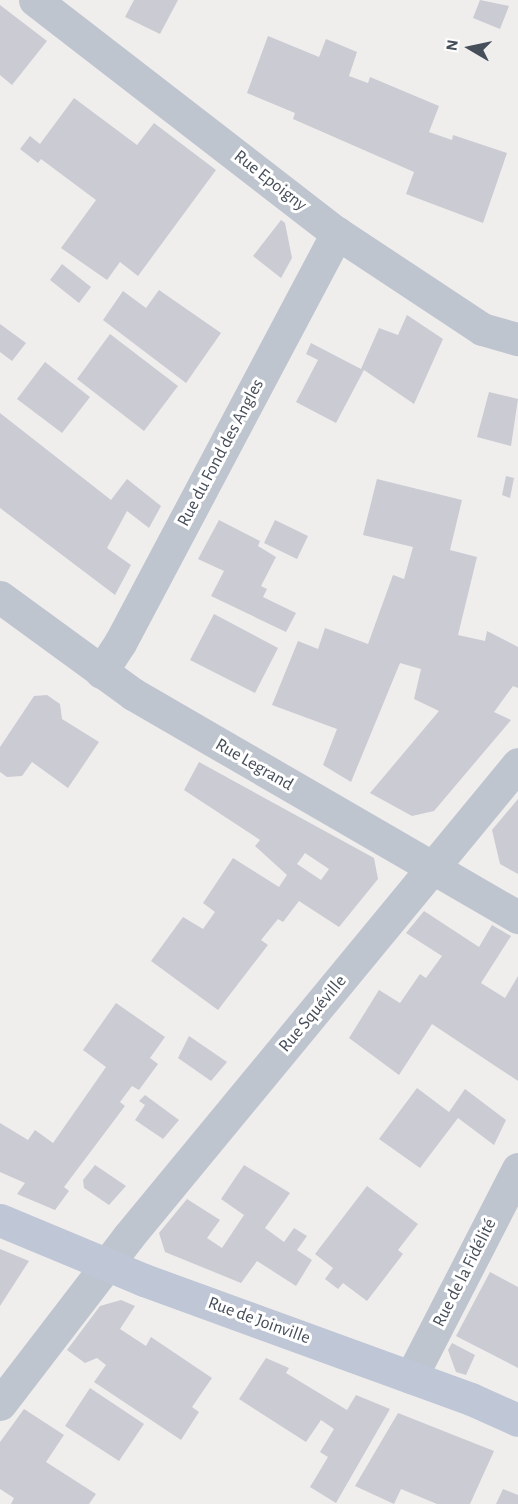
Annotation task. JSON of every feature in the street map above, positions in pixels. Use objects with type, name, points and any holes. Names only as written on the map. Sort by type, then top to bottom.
[{"type":"street","name":"Rue Epoigny","points":[[35,0],[337,232],[482,329],[518,339]]},
{"type":"street","name":"Rue du Fond des Angles","points":[[101,672],[126,632],[337,232]]},
{"type":"street","name":"Rue Legrand","points":[[0,597],[101,672],[431,870],[518,917]]},
{"type":"street","name":"Rue Squéville","points":[[0,1404],[108,1264],[518,764]]},
{"type":"street","name":"Rue de la Fidélité","points":[[411,1377],[518,1169]]},
{"type":"street","name":"Rue de Joinville","points":[[0,1220],[108,1264],[411,1377],[518,1420]]},
{"type":"building","points":[[134,0],[178,0],[160,34],[125,17]]},
{"type":"building","points":[[480,0],[509,6],[500,29],[473,18]]},
{"type":"building","points":[[0,5],[47,41],[12,85],[0,75]]},
{"type":"building","points":[[268,36],[319,57],[326,39],[357,52],[349,76],[368,83],[370,77],[439,106],[429,132],[452,140],[453,135],[507,153],[483,223],[406,194],[414,172],[293,119],[295,113],[247,93]]},
{"type":"building","points":[[74,98],[137,145],[154,123],[216,170],[138,276],[120,262],[107,280],[61,248],[96,200],[41,159],[38,163],[20,149],[30,136],[40,144]]},
{"type":"building","points":[[281,220],[285,223],[292,258],[281,278],[253,256]]},
{"type":"building","points":[[62,264],[91,287],[79,303],[50,280]]},
{"type":"building","points":[[159,290],[221,333],[186,383],[103,320],[123,291],[146,308]]},
{"type":"building","points":[[407,315],[443,339],[414,404],[364,370],[336,423],[296,402],[318,360],[306,354],[311,343],[361,369],[379,328],[398,335]]},
{"type":"building","points":[[0,324],[26,343],[12,361],[0,352]]},
{"type":"building","points":[[110,334],[178,386],[144,431],[77,379]]},
{"type":"building","points":[[45,362],[90,397],[62,433],[17,399]]},
{"type":"building","points":[[489,392],[518,399],[511,446],[477,437]]},
{"type":"building","points":[[0,413],[111,500],[127,479],[161,506],[149,528],[127,511],[107,548],[131,565],[115,595],[0,508]]},
{"type":"building","points":[[506,476],[514,478],[510,498],[502,495]]},
{"type":"building","points":[[377,479],[462,500],[450,550],[477,557],[458,635],[485,641],[487,631],[518,647],[518,688],[513,686],[494,712],[511,720],[434,811],[412,816],[370,793],[439,711],[414,699],[421,669],[400,663],[351,782],[323,765],[337,729],[272,705],[298,641],[318,649],[325,628],[368,644],[393,575],[404,579],[413,547],[363,535]]},
{"type":"building","points":[[219,520],[260,541],[258,546],[276,557],[261,586],[267,589],[263,597],[296,613],[286,632],[211,596],[224,571],[198,559]]},
{"type":"building","points":[[275,520],[308,536],[297,559],[264,543]]},
{"type":"building","points":[[214,614],[278,648],[255,693],[190,660]]},
{"type":"building","points":[[47,695],[60,704],[62,719],[99,742],[68,788],[32,762],[22,776],[7,777],[0,772],[0,747],[34,696]]},
{"type":"building","points":[[199,762],[374,858],[378,879],[339,927],[299,901],[283,922],[278,919],[261,940],[268,945],[218,1010],[151,961],[183,917],[203,929],[215,912],[203,903],[233,858],[279,887],[287,875],[255,846],[260,840],[184,790]],"holes":[[[305,853],[329,869],[321,880],[297,864]]]},
{"type":"building","points":[[518,799],[518,874],[500,864],[492,830]]},
{"type":"building","points":[[424,911],[479,947],[492,925],[511,936],[481,983],[505,998],[518,976],[518,1081],[432,1024],[399,1075],[349,1038],[379,990],[400,1003],[420,974],[426,978],[442,956],[406,933]]},
{"type":"building","points":[[116,1003],[165,1037],[150,1058],[158,1064],[139,1090],[132,1086],[120,1102],[125,1106],[64,1187],[69,1191],[55,1210],[17,1194],[25,1183],[0,1172],[0,1123],[28,1140],[35,1130],[53,1143],[106,1067],[83,1050]]},
{"type":"building","points":[[189,1036],[227,1062],[211,1081],[178,1058]]},
{"type":"building","points":[[417,1088],[449,1112],[465,1089],[506,1120],[494,1145],[458,1118],[420,1168],[379,1139]]},
{"type":"building","points":[[145,1095],[179,1120],[163,1139],[135,1120],[145,1105],[139,1101]]},
{"type":"building","points":[[95,1165],[126,1186],[109,1205],[84,1188],[83,1180]]},
{"type":"building","points":[[244,1165],[290,1193],[265,1228],[284,1242],[294,1228],[307,1236],[297,1250],[312,1260],[296,1286],[257,1261],[241,1283],[165,1252],[159,1233],[187,1199],[220,1220],[207,1238],[222,1248],[244,1215],[221,1199]]},
{"type":"building","points":[[367,1186],[418,1224],[398,1250],[403,1254],[367,1301],[343,1283],[338,1289],[325,1279],[333,1268],[315,1254]]},
{"type":"building","points":[[0,1249],[29,1261],[0,1306]]},
{"type":"building","points":[[490,1272],[518,1287],[518,1368],[456,1336]]},
{"type":"building","points":[[121,1300],[135,1306],[120,1329],[146,1346],[151,1337],[212,1378],[192,1407],[199,1412],[181,1440],[94,1382],[106,1365],[97,1358],[85,1363],[67,1350],[100,1306]]},
{"type":"building","points":[[452,1343],[475,1355],[466,1375],[456,1372],[448,1350]]},
{"type":"building","points":[[266,1358],[289,1368],[286,1373],[347,1410],[356,1395],[390,1409],[336,1503],[310,1487],[328,1457],[320,1452],[334,1429],[321,1420],[306,1442],[239,1399]]},
{"type":"building","points":[[90,1388],[144,1424],[119,1461],[65,1426]]},
{"type":"building","points":[[24,1409],[64,1435],[46,1462],[96,1494],[89,1504],[11,1504],[14,1498],[0,1489],[0,1442]]},
{"type":"building","points":[[398,1413],[494,1451],[470,1504],[437,1504],[401,1489],[394,1504],[355,1486]]},
{"type":"building","points":[[503,1489],[518,1495],[518,1504],[496,1504]]}]
